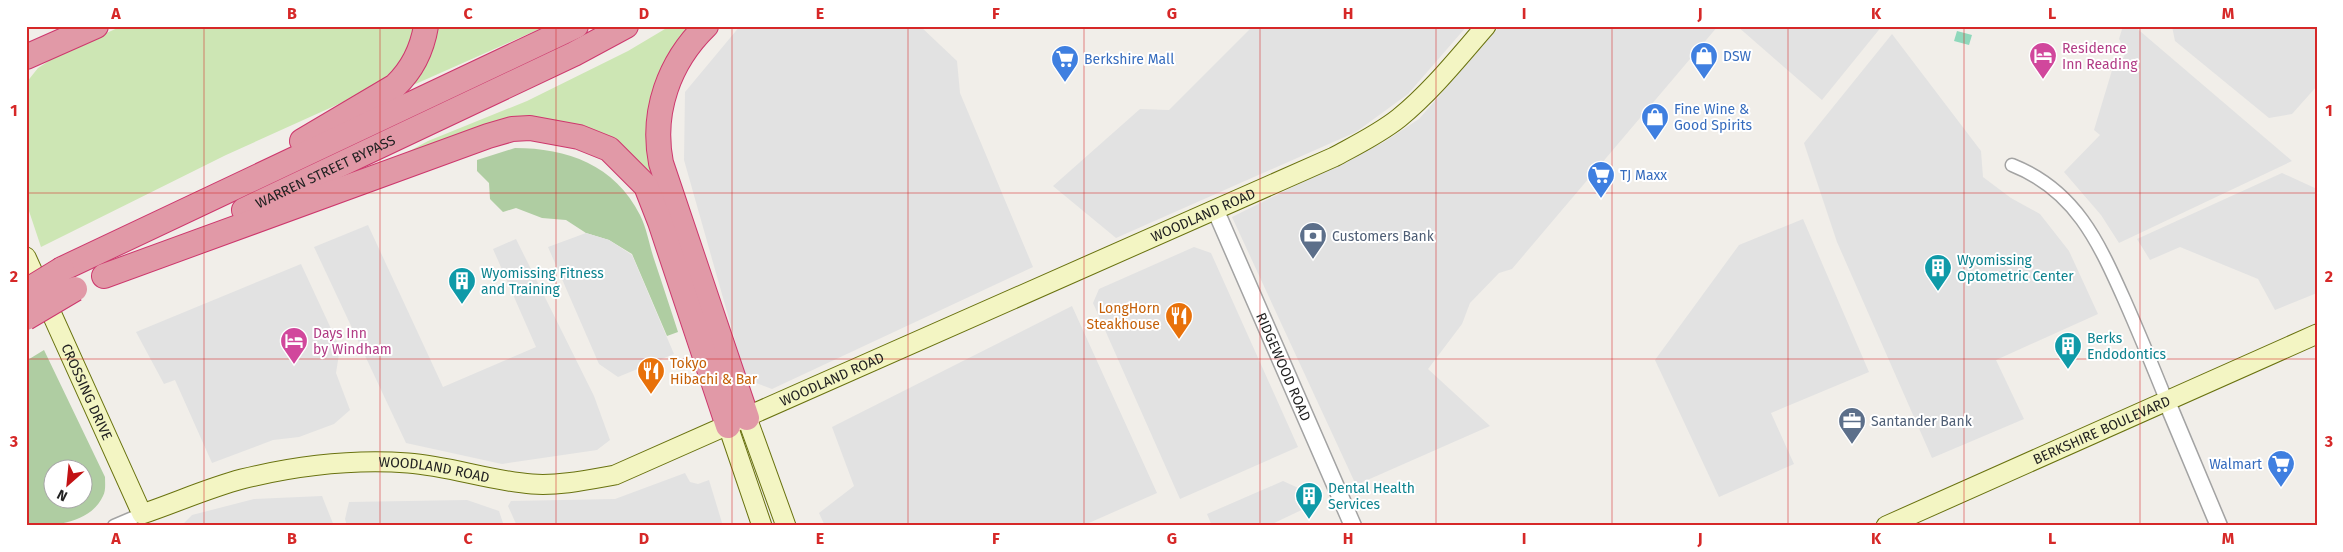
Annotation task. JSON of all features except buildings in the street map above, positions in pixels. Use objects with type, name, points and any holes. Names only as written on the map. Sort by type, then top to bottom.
[{"type":"highway","points":[[28,54],[66,26]]},
{"type":"highway","points":[[28,54],[96,26]]},
{"type":"highway","points":[[71,264],[145,218],[298,144],[395,86],[404,78],[418,54],[426,26]]},
{"type":"highway","name":"WARREN STREET BYPASS","points":[[26,291],[71,264],[576,26]]},
{"type":"highway","name":"WARREN STREET BYPASS","points":[[26,318],[75,289],[556,62],[626,26]]},
{"type":"highway","points":[[706,26],[686,50],[664,91],[658,117],[658,147],[660,162],[738,422]]},
{"type":"highway","points":[[104,276],[488,136],[512,129],[530,128],[562,133],[609,149],[646,186],[738,422]]},
{"type":"main road","name":"WOODLAND ROAD","points":[[144,520],[242,480],[301,469],[346,464],[408,463],[458,469],[532,484],[562,484],[614,476],[1334,157],[1380,132],[1399,118],[1429,91],[1486,26]]},
{"type":"main road","name":"CROSSING DRIVE","points":[[26,257],[144,520]]},
{"type":"main road","name":"BERKSHIRE BOULEVARD","points":[[1886,526],[2317,334]]},
{"type":"main road","points":[[738,422],[762,526]]},
{"type":"main road","points":[[738,422],[786,526]]},
{"type":"street","points":[[2012,165],[2044,182],[2075,210],[2090,229],[2107,262],[2219,526]]},
{"type":"street","name":"RIDGEWOOD ROAD","points":[[1215,209],[1354,526]]},
{"type":"street","name":"WOODLAND ROAD","points":[[114,526],[144,520]]},
{"type":"green space","points":[[122,26],[413,26],[408,45],[399,62],[372,89],[226,155],[41,247],[26,202],[26,83],[38,68],[58,55]]},
{"type":"green space","points":[[435,26],[546,26],[402,90]]},
{"type":"green space","points":[[670,26],[694,26],[669,62],[655,87],[650,101],[646,130],[651,173],[624,149],[598,133],[569,124],[533,119],[380,167],[428,141],[527,101],[628,51]]},
{"type":"green space","points":[[1957,31],[1972,35],[1969,45],[1954,41]]},
{"type":"green space","points":[[515,148],[553,151],[571,156],[588,163],[617,183],[630,198],[640,215],[678,332],[667,336],[632,254],[609,240],[586,233],[566,220],[542,218],[516,208],[503,212],[490,199],[489,183],[477,171],[477,160]]},
{"type":"green space","points":[[44,350],[105,477],[105,492],[92,509],[92,460],[42,460],[42,510],[91,510],[70,522],[26,526],[26,361]]},
{"type":"shaded area","points":[[740,26],[920,26],[957,61],[960,93],[1033,267],[772,389],[746,379],[684,160],[685,92]]},
{"type":"shaded area","points":[[1253,26],[1467,26],[1408,94],[1356,132],[1116,238],[1053,186],[1140,109],[1169,110]]},
{"type":"shaded area","points":[[1500,26],[1718,26],[1512,269],[1499,273],[1470,303],[1462,324],[1428,369],[1490,426],[1356,485],[1232,217],[1384,142],[1419,119]]},
{"type":"shaded area","points":[[1737,26],[1882,26],[1822,100]]},
{"type":"shaded area","points":[[2123,26],[2134,26],[2292,161],[2119,243],[2101,215],[2064,172],[2100,135],[2094,130],[2116,57],[2122,59],[2124,57],[2125,50],[2119,39]]},
{"type":"shaded area","points":[[2172,26],[2317,26],[2317,86],[2292,114],[2269,118],[2175,41]]},
{"type":"shaded area","points":[[1892,34],[1981,151],[1983,177],[2011,198],[2040,214],[2069,251],[2098,314],[1996,360],[2024,419],[1932,458],[1837,242],[1804,143]]},
{"type":"shaded area","points":[[2282,173],[2317,189],[2317,293],[2275,310],[2258,279],[2180,247],[2150,260],[2137,239]]},
{"type":"shaded area","points":[[1803,219],[1869,372],[1771,413],[1794,464],[1719,497],[1655,360],[1739,245]]},
{"type":"shaded area","points":[[368,225],[443,387],[536,347],[493,249],[516,239],[594,396],[610,440],[597,450],[502,464],[406,443],[314,247]]},
{"type":"shaded area","points":[[586,233],[609,240],[632,255],[674,354],[618,377],[599,364],[548,247]]},
{"type":"shaded area","points":[[1194,247],[1211,253],[1298,447],[1180,499],[1093,303],[1099,289]]},
{"type":"shaded area","points":[[301,264],[340,348],[336,373],[350,410],[334,424],[299,437],[273,440],[212,463],[175,380],[164,384],[136,332]]},
{"type":"shaded area","points":[[1072,306],[1157,493],[1082,526],[825,526],[819,513],[854,486],[832,427]]},
{"type":"shaded area","points":[[685,473],[690,482],[698,484],[709,480],[723,526],[517,526],[508,506],[511,501],[615,499]]},
{"type":"shaded area","points":[[1283,481],[1316,496],[1312,505],[1268,526],[1212,526],[1207,514]]},
{"type":"shaded area","points":[[322,496],[334,526],[181,526],[192,515],[254,499]]},
{"type":"shaded area","points":[[467,500],[499,511],[504,526],[347,526],[345,519],[349,502]]},
{"type":"place","name":"DSW","points":[[1704,80]]},
{"type":"place","name":"Residence Inn Reading","points":[[2043,80]]},
{"type":"place","name":"Berkshire Mall","points":[[1065,83]]},
{"type":"place","name":"Fine Wine & Good Spirits","points":[[1655,141]]},
{"type":"place","name":"TJ Maxx","points":[[1601,199]]},
{"type":"place","name":"Customers Bank","points":[[1313,260]]},
{"type":"place","name":"Wyomissing Optometric Center","points":[[1938,292]]},
{"type":"place","name":"Wyomissing Fitness and Training","points":[[462,305]]},
{"type":"place","name":"LongHorn Steakhouse","points":[[1179,340]]},
{"type":"place","name":"Days Inn by Windham","points":[[294,365]]},
{"type":"place","name":"Berks Endodontics","points":[[2068,370]]},
{"type":"place","name":"Tokyo Hibachi & Bar","points":[[651,395]]},
{"type":"place","name":"Santander Bank","points":[[1852,445]]},
{"type":"place","name":"Walmart","points":[[2281,488]]},
{"type":"place","name":"Dental Health Services","points":[[1309,520]]}]
